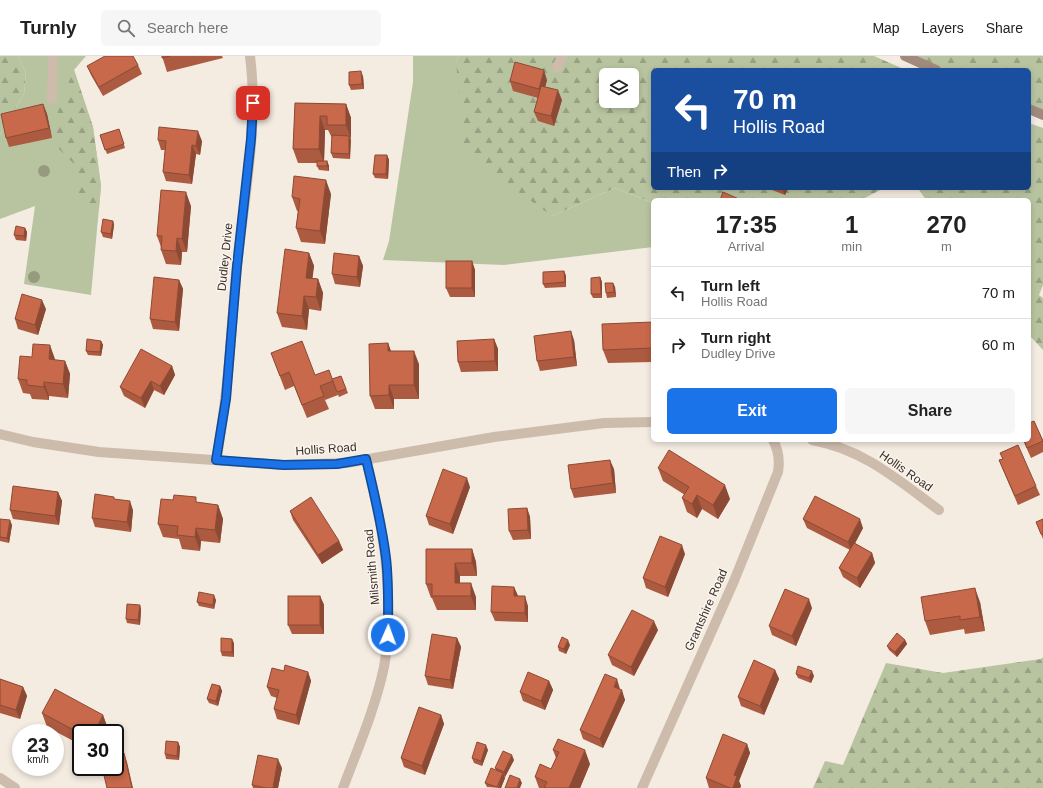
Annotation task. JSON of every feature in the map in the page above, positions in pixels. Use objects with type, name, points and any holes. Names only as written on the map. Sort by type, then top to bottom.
[{"type":"main road","points":[[905,56],[932,68]]},
{"type":"main road","points":[[1031,110],[1043,115]]},
{"type":"street","points":[[52,99],[53,56]]},
{"type":"street","name":"Dudley Drive","points":[[216,460],[226,399],[237,266],[253,116],[250,56]]},
{"type":"street","points":[[557,67],[563,56]]},
{"type":"street","name":"Hollis Road","points":[[0,434],[33,442],[99,452],[284,465],[337,464],[501,436],[604,423],[651,422]]},
{"type":"street","name":"Grantshire Road","points":[[642,788],[734,581],[778,472],[780,459],[777,446],[774,442]]},
{"type":"street","name":"Hollis Road","points":[[821,442],[853,452],[873,462],[939,510]]},
{"type":"street","name":"Milsmith Road","points":[[343,788],[376,699],[384,666],[387,640],[389,595],[386,559],[378,508],[366,459]]},
{"type":"street","points":[[0,778],[15,788]]},
{"type":"green space","points":[[0,56],[18,56],[26,73],[24,94],[0,135]]},
{"type":"green space","points":[[18,56],[86,56],[74,70],[93,127],[101,186],[91,295],[24,284],[35,206],[0,219],[0,135],[24,94],[26,73]]},
{"type":"green space","points":[[413,56],[459,56],[456,62],[552,216],[615,188],[651,202],[651,247],[504,265],[383,260],[389,241],[413,82]]},
{"type":"green space","points":[[459,56],[874,56],[901,68],[651,68],[651,190],[880,190],[865,198],[651,198],[651,202],[615,188],[552,216],[464,153],[456,62]]},
{"type":"green space","points":[[905,56],[1043,56],[1043,115],[1031,110],[1031,68],[932,68]]},
{"type":"green space","points":[[74,70],[93,127],[101,186],[99,209],[78,203],[73,195],[76,182],[75,165],[57,147],[56,118],[64,93]]},
{"type":"green space","points":[[1031,124],[1043,128],[1043,285],[1039,295],[1043,298],[1043,350],[1031,337],[1031,198],[925,198],[919,190],[1031,190]]},
{"type":"green space","points":[[1043,657],[1043,788],[813,788],[825,761],[843,765],[886,663],[943,673],[1041,659]]},
{"type":"building","points":[[105,56],[133,56],[138,65],[99,87],[87,66]]},
{"type":"building","points":[[515,62],[544,70],[539,89],[510,81]]},
{"type":"building","points":[[361,71],[362,84],[349,85],[349,72]]},
{"type":"building","points":[[541,86],[558,90],[551,116],[534,112]]},
{"type":"building","points":[[295,103],[346,104],[346,125],[327,125],[327,116],[320,116],[319,149],[293,149]]},
{"type":"building","points":[[43,104],[49,128],[6,138],[1,114]]},
{"type":"building","points":[[159,127],[198,131],[196,146],[192,145],[189,175],[163,172],[166,141],[158,140]]},
{"type":"building","points":[[119,129],[124,144],[105,150],[100,135]]},
{"type":"building","points":[[332,135],[349,136],[349,154],[331,153]]},
{"type":"building","points":[[375,155],[387,155],[386,174],[373,174]]},
{"type":"building","points":[[317,161],[327,161],[327,166],[317,166]]},
{"type":"building","points":[[294,176],[326,180],[320,231],[296,228],[300,199],[292,197]]},
{"type":"building","points":[[161,190],[186,192],[182,239],[177,238],[176,251],[161,250],[162,236],[157,236]]},
{"type":"building","points":[[723,192],[736,198],[721,198]]},
{"type":"building","points":[[103,219],[113,221],[111,234],[101,232]]},
{"type":"building","points":[[16,226],[25,228],[24,236],[14,235]]},
{"type":"building","points":[[285,249],[309,253],[306,278],[318,279],[316,297],[304,296],[302,316],[277,313]]},
{"type":"building","points":[[334,253],[359,256],[357,277],[332,274]]},
{"type":"building","points":[[446,261],[472,261],[472,288],[446,288]]},
{"type":"building","points":[[564,271],[565,282],[543,284],[543,272]]},
{"type":"building","points":[[154,277],[179,280],[175,322],[150,319]]},
{"type":"building","points":[[600,277],[601,294],[591,294],[591,278]]},
{"type":"building","points":[[605,283],[613,283],[614,292],[606,293]]},
{"type":"building","points":[[22,294],[42,300],[35,325],[15,319]]},
{"type":"building","points":[[651,322],[651,348],[603,350],[602,324]]},
{"type":"building","points":[[571,331],[574,357],[537,361],[534,336]]},
{"type":"building","points":[[87,339],[101,341],[100,352],[86,351]]},
{"type":"building","points":[[494,339],[495,361],[458,362],[457,341]]},
{"type":"building","points":[[302,341],[315,375],[329,370],[333,381],[320,386],[324,396],[302,405],[289,372],[280,376],[271,353]]},
{"type":"building","points":[[388,343],[388,351],[414,351],[414,385],[389,385],[389,395],[370,396],[369,344]]},
{"type":"building","points":[[33,344],[50,345],[49,359],[65,361],[63,384],[44,382],[44,387],[27,385],[27,380],[18,379],[20,356],[32,357]]},
{"type":"building","points":[[141,349],[172,366],[160,386],[151,381],[141,398],[120,387]]},
{"type":"building","points":[[341,376],[346,389],[337,392],[332,379]]},
{"type":"building","points":[[1034,421],[1043,441],[1027,448],[1025,442],[1031,442],[1031,422]]},
{"type":"building","points":[[1018,445],[1036,486],[1015,496],[999,460],[1003,459],[1000,453]]},
{"type":"building","points":[[669,450],[725,485],[713,505],[697,495],[692,504],[682,498],[689,487],[658,468]]},
{"type":"building","points":[[610,460],[613,483],[571,489],[568,465]]},
{"type":"building","points":[[443,469],[467,478],[450,524],[426,516]]},
{"type":"building","points":[[13,486],[58,492],[55,516],[10,510]]},
{"type":"building","points":[[95,494],[130,501],[127,522],[92,518]]},
{"type":"building","points":[[174,495],[196,497],[196,502],[218,505],[215,530],[196,528],[195,537],[177,535],[178,526],[158,524],[161,499],[173,500]]},
{"type":"building","points":[[815,496],[860,519],[848,542],[803,519]]},
{"type":"building","points":[[311,497],[339,541],[318,555],[290,511]]},
{"type":"building","points":[[527,508],[528,530],[509,531],[508,509]]},
{"type":"building","points":[[0,519],[10,520],[7,538],[0,537]]},
{"type":"building","points":[[1043,519],[1043,534],[1041,534],[1036,522]]},
{"type":"building","points":[[660,536],[682,545],[665,587],[643,578]]},
{"type":"building","points":[[854,543],[872,553],[857,578],[839,568]]},
{"type":"building","points":[[426,549],[472,549],[472,563],[455,563],[455,583],[471,583],[471,596],[432,596],[432,584],[426,584]]},
{"type":"building","points":[[492,586],[514,587],[514,596],[525,596],[525,613],[491,612]]},
{"type":"building","points":[[975,588],[980,617],[960,620],[960,616],[925,621],[921,597]]},
{"type":"building","points":[[785,589],[809,599],[792,636],[769,626]]},
{"type":"building","points":[[199,592],[214,595],[213,605],[197,602]]},
{"type":"building","points":[[288,596],[320,596],[320,625],[288,625]]},
{"type":"building","points":[[127,604],[140,605],[138,620],[126,619]]},
{"type":"building","points":[[632,610],[654,621],[631,667],[608,655]]},
{"type":"building","points":[[897,633],[905,640],[895,652],[887,646]]},
{"type":"building","points":[[432,634],[457,638],[450,680],[425,676]]},
{"type":"building","points":[[562,637],[568,640],[564,649],[558,647]]},
{"type":"building","points":[[221,638],[232,639],[232,652],[221,652]]},
{"type":"building","points":[[754,660],[775,670],[760,706],[738,697]]},
{"type":"building","points":[[285,665],[308,672],[296,715],[274,709],[279,690],[267,687],[272,668],[284,671]]},
{"type":"building","points":[[798,666],[812,671],[809,678],[796,674]]},
{"type":"building","points":[[528,672],[549,681],[541,701],[520,692]]},
{"type":"building","points":[[605,674],[617,679],[614,687],[622,690],[600,739],[580,730]]},
{"type":"building","points":[[0,679],[23,687],[16,710],[0,705]]},
{"type":"building","points":[[212,684],[220,686],[216,701],[207,699]]},
{"type":"building","points":[[55,689],[103,715],[98,724],[72,724],[72,729],[42,713]]},
{"type":"building","points":[[419,707],[441,715],[422,766],[401,758]]},
{"type":"building","points":[[723,734],[747,744],[734,775],[737,776],[733,788],[706,778]]},
{"type":"building","points":[[558,739],[585,750],[569,788],[544,788],[547,782],[535,777],[540,764],[551,769],[559,752],[553,750]]},
{"type":"building","points":[[166,741],[178,742],[177,756],[165,754]]},
{"type":"building","points":[[477,742],[486,745],[481,761],[472,758]]},
{"type":"building","points":[[503,751],[512,755],[504,772],[495,768]]},
{"type":"building","points":[[124,753],[132,788],[107,788],[104,776],[124,776]]},
{"type":"building","points":[[258,755],[278,759],[273,788],[252,785]]},
{"type":"building","points":[[491,768],[503,773],[497,787],[485,783]]},
{"type":"building","points":[[510,775],[520,779],[517,788],[505,788]]},
{"type":"route","points":[[253,103],[251,139],[237,266],[226,399],[216,460],[284,465],[337,464],[366,459],[378,508],[386,559],[389,595],[388,635]]}]
